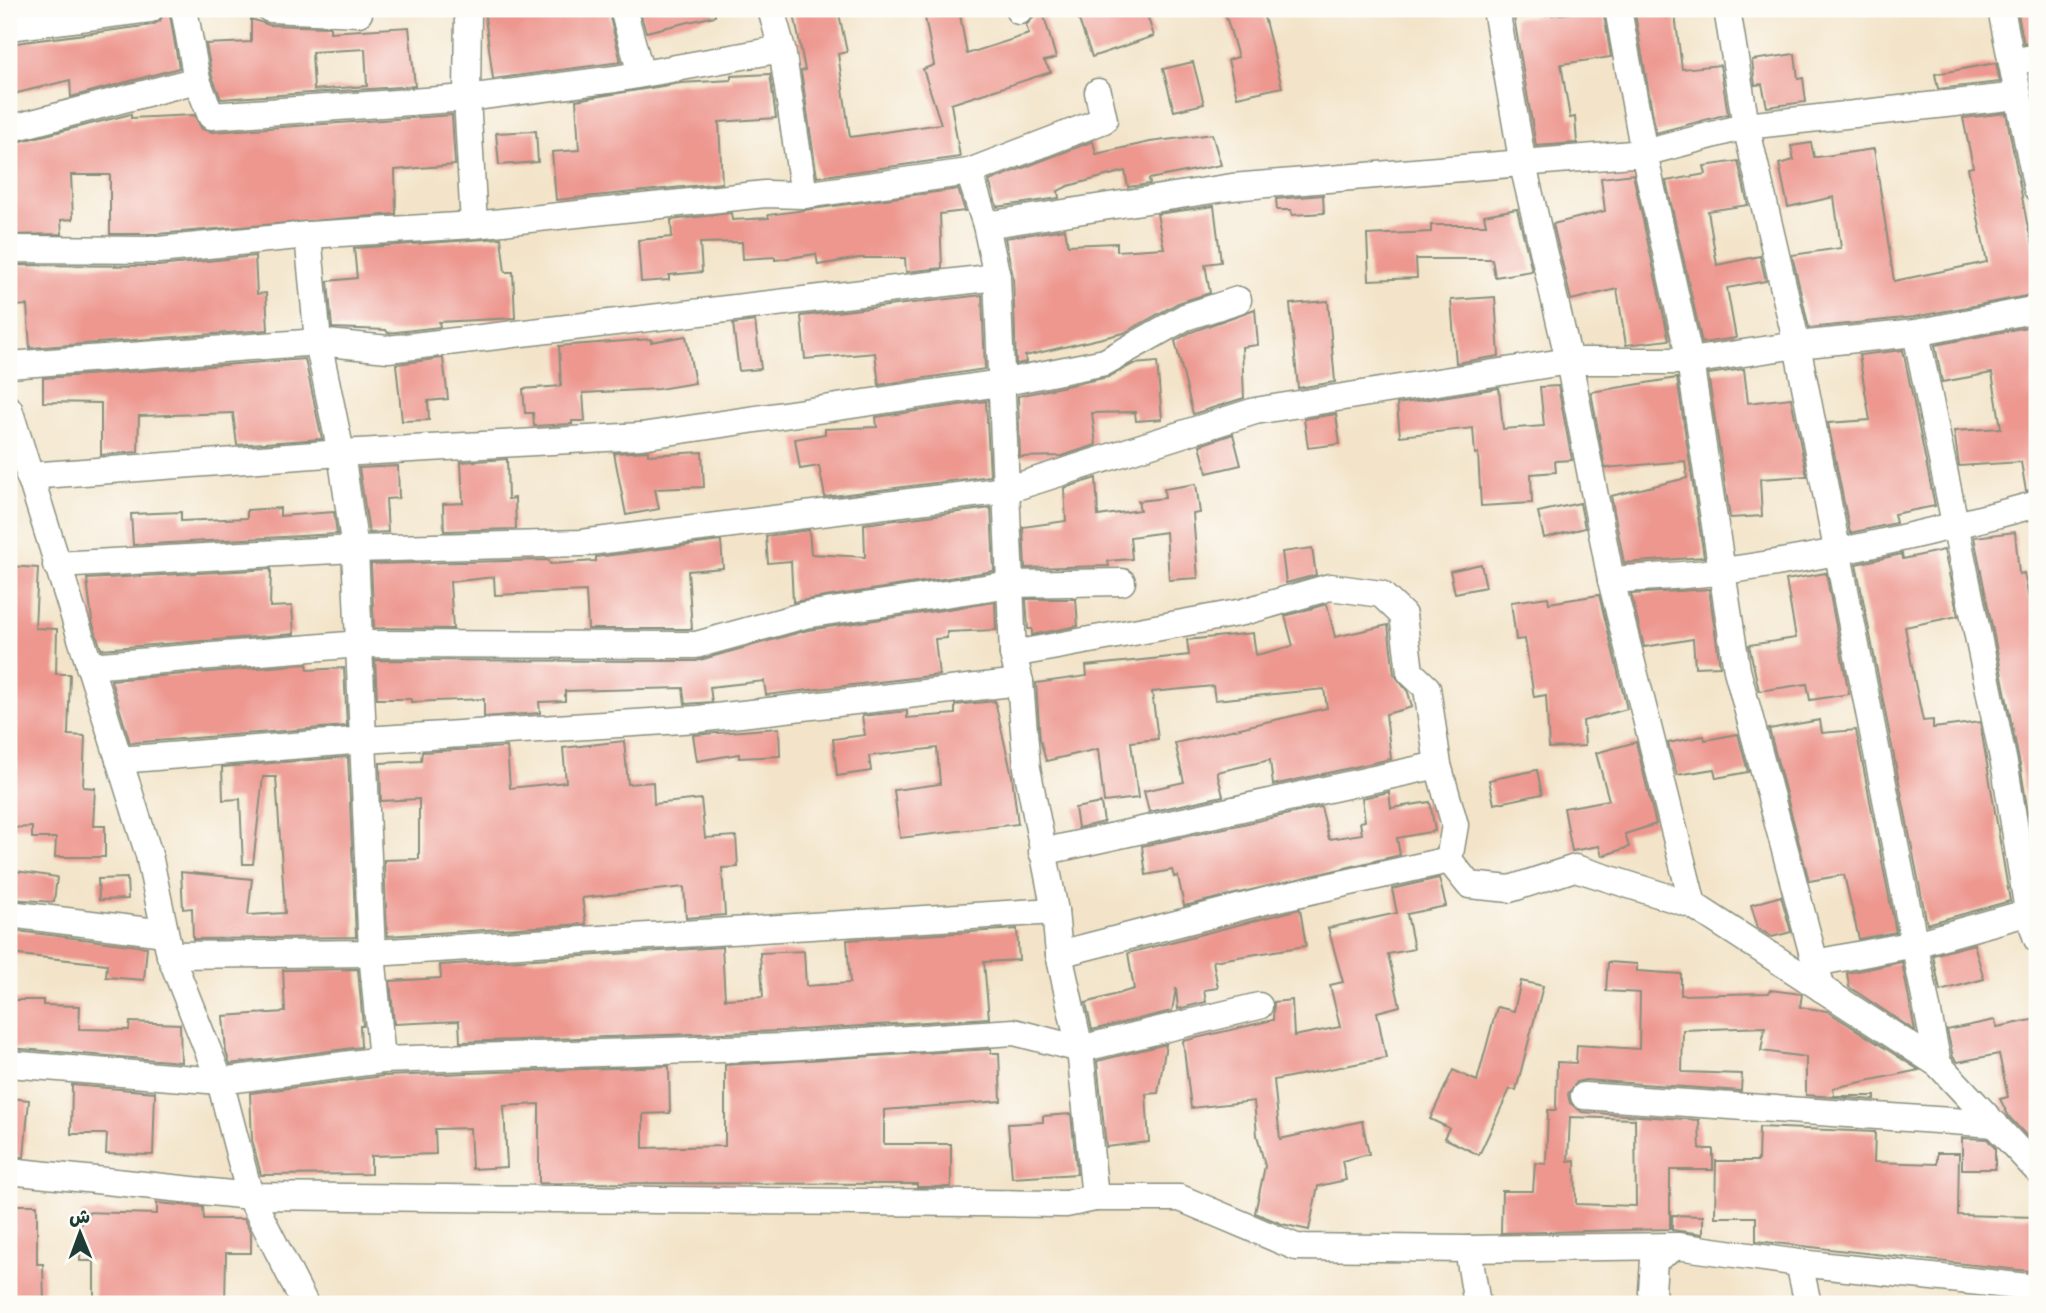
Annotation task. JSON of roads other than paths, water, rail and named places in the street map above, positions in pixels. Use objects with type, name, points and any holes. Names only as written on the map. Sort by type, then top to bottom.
[{"type":"street","points":[[9,27],[150,9]]},
{"type":"street","points":[[184,9],[185,83],[211,116],[467,98],[641,74],[782,49]]},
{"type":"street","points":[[270,9],[359,13]]},
{"type":"street","points":[[468,9],[467,98],[474,225]]},
{"type":"street","points":[[623,9],[641,74]]},
{"type":"street","points":[[771,9],[782,49],[804,195]]},
{"type":"street","points":[[1496,9],[1523,165],[1569,361],[1611,580],[1693,905]]},
{"type":"street","points":[[1618,9],[1644,153],[1690,361],[1737,670],[1822,989]]},
{"type":"street","points":[[1727,9],[1746,126],[1797,345],[1938,1064]]},
{"type":"street","points":[[2001,9],[2024,60],[2018,96],[2037,189]]},
{"type":"street","points":[[9,129],[185,83]]},
{"type":"street","points":[[9,252],[17,249],[158,250],[308,235],[474,225],[765,194],[804,195],[969,172],[1104,120],[1098,92]]},
{"type":"street","points":[[986,225],[1232,187],[1644,153],[1746,126],[2018,96]]},
{"type":"street","points":[[969,172],[986,225],[997,278],[1013,654],[1020,682],[1027,768],[1055,911],[1059,954],[1080,1049],[1095,1198]]},
{"type":"street","points":[[308,235],[318,342],[341,453],[355,549],[372,953],[382,1060]]},
{"type":"street","points":[[9,365],[318,342],[388,349],[997,278]]},
{"type":"street","points":[[29,476],[341,453],[640,436],[1000,383],[1105,362],[1185,317],[1238,300]]},
{"type":"street","points":[[56,565],[355,549],[581,543],[1006,491],[1255,411],[1569,361],[1690,361],[1797,345],[1916,333],[2037,309]]},
{"type":"street","points":[[1916,333],[2006,773],[2037,939]]},
{"type":"street","points":[[9,409],[149,855],[168,944],[220,1080],[250,1196],[304,1304]]},
{"type":"street","points":[[1611,580],[1723,571],[1839,551],[1956,526],[2037,504]]},
{"type":"street","points":[[89,666],[360,643],[696,645],[805,615],[1011,584],[1122,582]]},
{"type":"street","points":[[1013,654],[1243,612],[1329,587],[1381,594],[1403,615],[1410,672],[1427,688],[1438,765],[1455,825],[1449,860],[1469,885],[1510,889],[1575,868],[1693,905],[1938,1064],[2037,1170]]},
{"type":"street","points":[[119,760],[365,740],[698,719],[1020,682]]},
{"type":"street","points":[[1042,852],[1438,765]]},
{"type":"street","points":[[1059,954],[1269,900],[1449,860]]},
{"type":"street","points":[[9,914],[168,944],[372,953],[1055,911]]},
{"type":"street","points":[[1815,963],[1915,944],[2033,911]]},
{"type":"street","points":[[9,1064],[220,1080],[382,1060],[785,1047],[1014,1032],[1080,1049],[1259,1006]]},
{"type":"street","points":[[1584,1096],[1995,1124]]},
{"type":"street","points":[[9,1171],[250,1196],[1066,1204],[1095,1198],[1180,1198],[1296,1247],[1468,1249],[1678,1246],[1799,1263],[1945,1292],[2037,1288]]},
{"type":"street","points":[[1655,1304],[1652,1292],[1654,1260],[1678,1246]]},
{"type":"street","points":[[1468,1249],[1477,1304]]},
{"type":"street","points":[[1799,1263],[1808,1304]]}]
